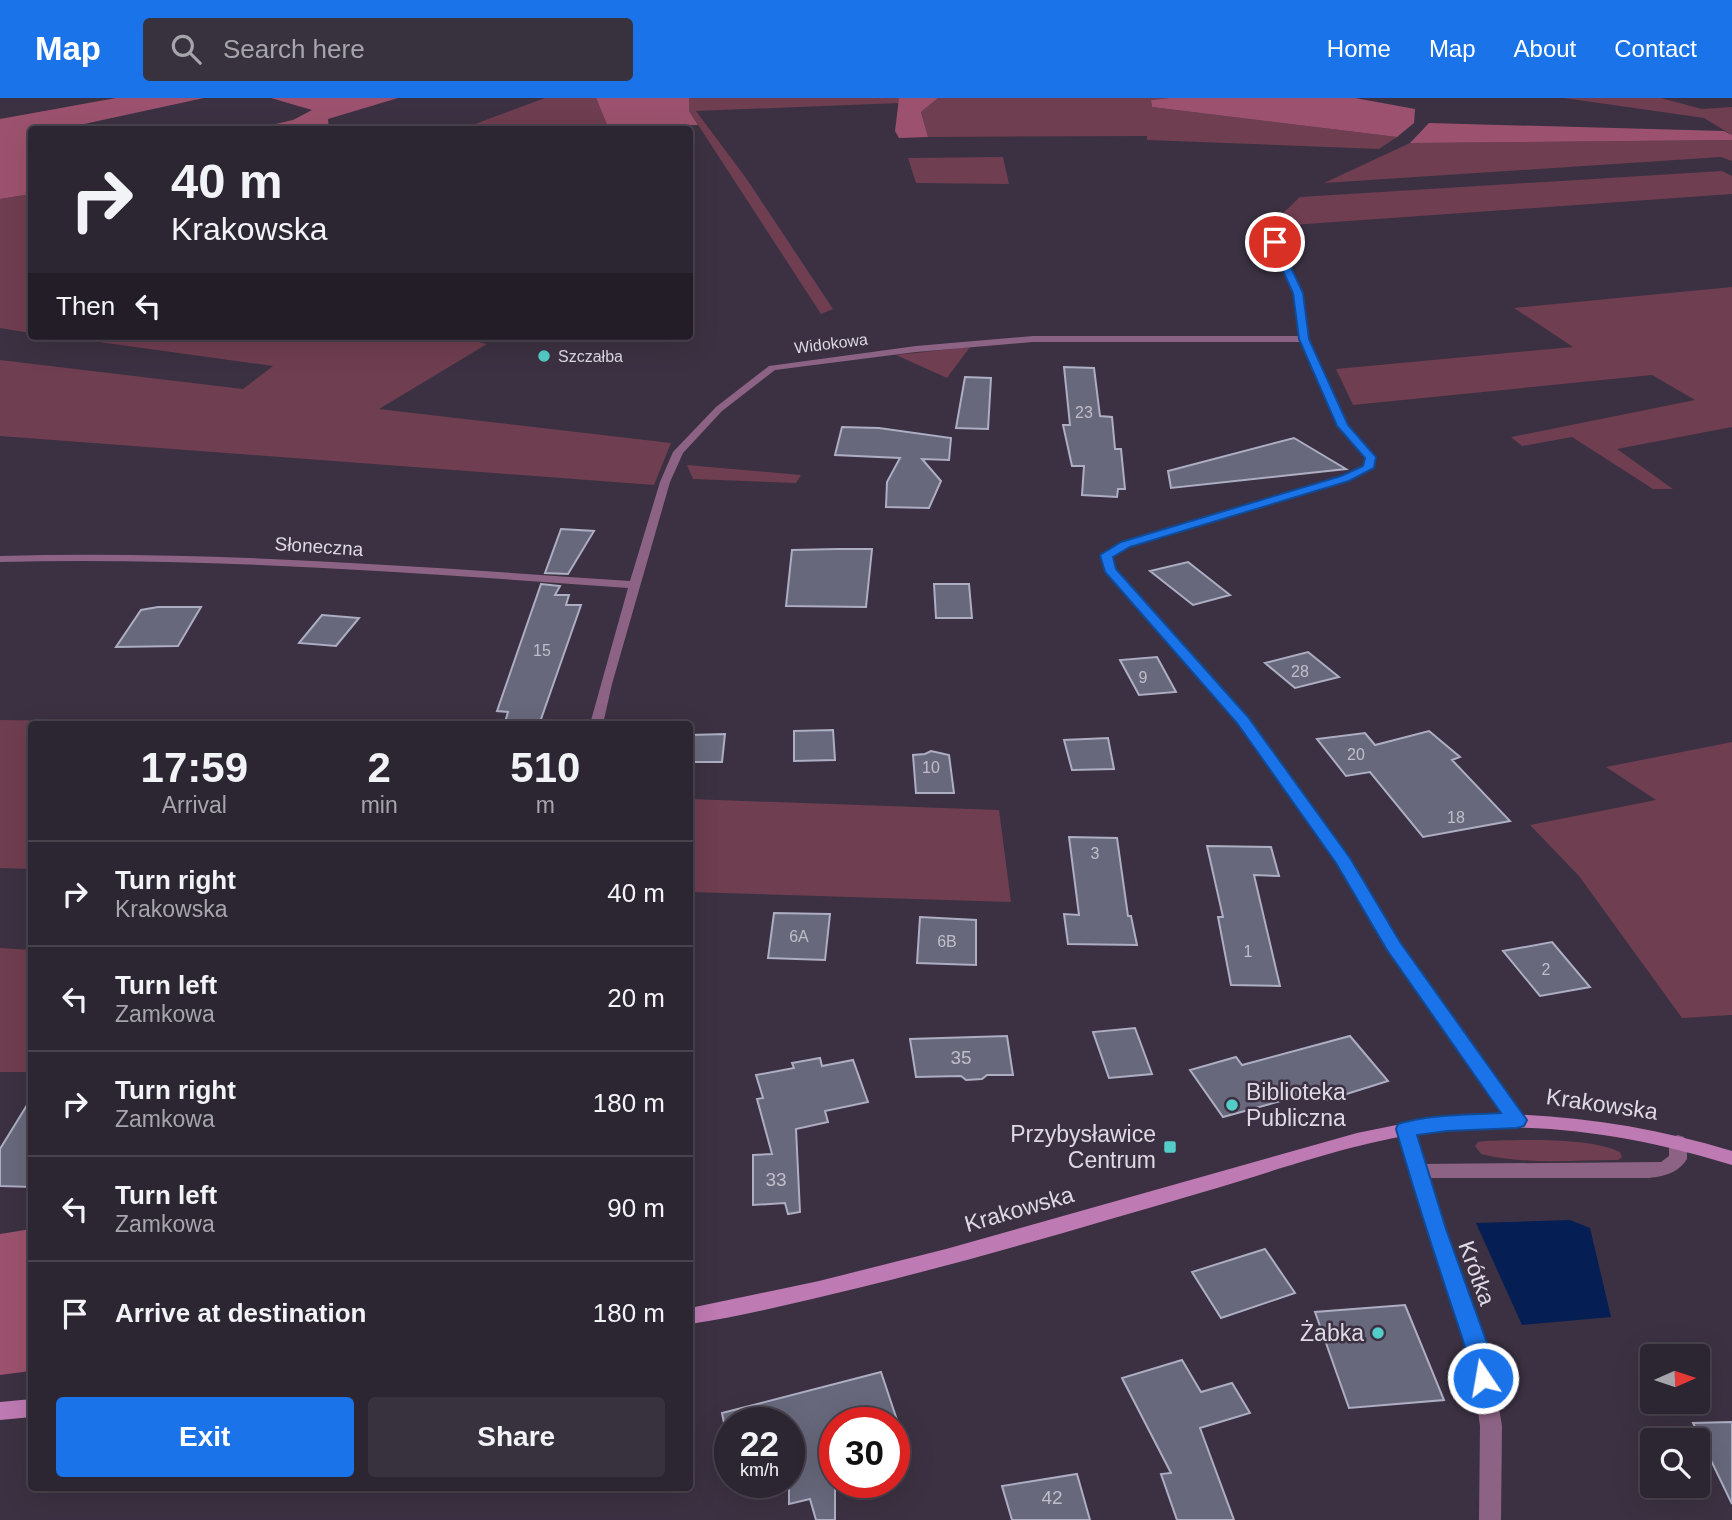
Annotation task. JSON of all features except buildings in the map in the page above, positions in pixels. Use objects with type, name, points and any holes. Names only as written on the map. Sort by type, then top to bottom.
[{"type":"main road","name":"Krakowska","points":[[693,1315],[926,1262],[1406,1129],[1447,1123],[1517,1120],[1610,1128],[1678,1142],[1732,1158]]},
{"type":"main road","points":[[0,1411],[28,1408]]},
{"type":"street","points":[[1270,230],[1298,293],[1304,339],[1343,426],[1370,457],[1369,468],[1345,479],[1126,545],[1106,555],[1110,569],[1242,720],[1344,862],[1393,946],[1517,1120]]},
{"type":"street","name":"Widokowa","points":[[598,721],[634,585],[665,482],[678,452],[719,409],[772,368],[916,349],[1033,339],[1304,339]]},
{"type":"street","name":"Słoneczna","points":[[0,559],[53,556],[258,559],[634,585]]},
{"type":"street","name":"Krótka","points":[[1406,1129],[1435,1229],[1480,1354],[1491,1426],[1490,1520]]},
{"type":"street","points":[[1419,1171],[1649,1171],[1673,1165],[1678,1159],[1678,1142]]},
{"type":"shaded area","points":[[116,98],[204,98],[75,126],[28,126],[28,194],[0,199],[0,119]]},
{"type":"shaded area","points":[[271,98],[398,98],[328,119],[329,126],[267,126],[293,120],[312,110]]},
{"type":"shaded area","points":[[545,98],[596,98],[608,126],[470,126]]},
{"type":"shaded area","points":[[596,98],[689,98],[689,111],[698,125],[653,126],[608,126]]},
{"type":"shaded area","points":[[689,98],[899,98],[899,103],[696,111],[746,178],[833,309],[821,314],[689,111]]},
{"type":"shaded area","points":[[899,98],[938,98],[921,112],[928,137],[899,138],[895,131]]},
{"type":"shaded area","points":[[938,98],[1169,98],[1151,100],[1152,107],[1397,137],[1379,149],[1147,140],[1147,136],[928,137],[921,112]]},
{"type":"shaded area","points":[[1355,98],[1415,109],[1414,123],[1397,137],[1152,107],[1151,100]]},
{"type":"shaded area","points":[[1564,98],[1661,98],[1702,109],[1732,107],[1732,135],[1704,118]]},
{"type":"shaded area","points":[[1429,123],[1724,131],[1732,135],[1732,140],[1410,143]]},
{"type":"shaded area","points":[[1732,140],[1732,161],[1721,157],[1324,183],[1410,143]]},
{"type":"shaded area","points":[[1003,157],[1009,184],[916,183],[908,158]]},
{"type":"shaded area","points":[[1722,171],[1732,176],[1732,194],[1278,226],[1281,215],[1300,197]]},
{"type":"shaded area","points":[[28,194],[28,333],[0,328],[0,199]]},
{"type":"shaded area","points":[[1732,287],[1732,427],[1617,449],[1673,489],[1653,489],[1572,437],[1522,446],[1511,437],[1695,400],[1652,375],[1353,405],[1336,369],[1573,347],[1514,308]]},
{"type":"shaded area","points":[[85,340],[470,340],[487,344],[379,409],[671,443],[654,485],[0,436],[0,360],[243,389],[273,366]]},
{"type":"shaded area","points":[[970,347],[947,378],[896,355]]},
{"type":"shaded area","points":[[687,465],[801,475],[796,483],[693,479]]},
{"type":"shaded area","points":[[0,720],[74,721],[28,721],[28,869],[0,868]]},
{"type":"shaded area","points":[[1732,742],[1732,1015],[1682,1018],[1579,876],[1530,825],[1656,800],[1606,767]]},
{"type":"shaded area","points":[[693,799],[999,810],[1011,902],[693,892]]},
{"type":"shaded area","points":[[0,948],[28,950],[28,1072],[0,1072]]},
{"type":"shaded area","points":[[1478,1142],[1573,1142],[1606,1147],[1620,1152],[1622,1157],[1618,1160],[1515,1160],[1481,1154],[1475,1146]]},
{"type":"shaded area","points":[[28,1229],[28,1371],[0,1375],[0,1234]]},
{"type":"water","points":[[1570,1220],[1590,1228],[1611,1317],[1522,1325],[1476,1223]]},
{"type":"place","name":"Szczałba","points":[[544,356]]},
{"type":"place","name":"Biblioteka Publiczna","points":[[1232,1105]]},
{"type":"place","name":"Przybysławice Centrum","points":[[1170,1147]]},
{"type":"place","name":"Żabka","points":[[1378,1333]]},
{"type":"route","points":[[1275,242],[1298,293],[1304,339],[1343,426],[1370,457],[1369,468],[1345,479],[1126,545],[1106,555],[1110,569],[1242,720],[1284,777],[1344,862],[1393,946],[1517,1120],[1447,1123],[1406,1129],[1435,1229],[1480,1354],[1483,1378]]}]
